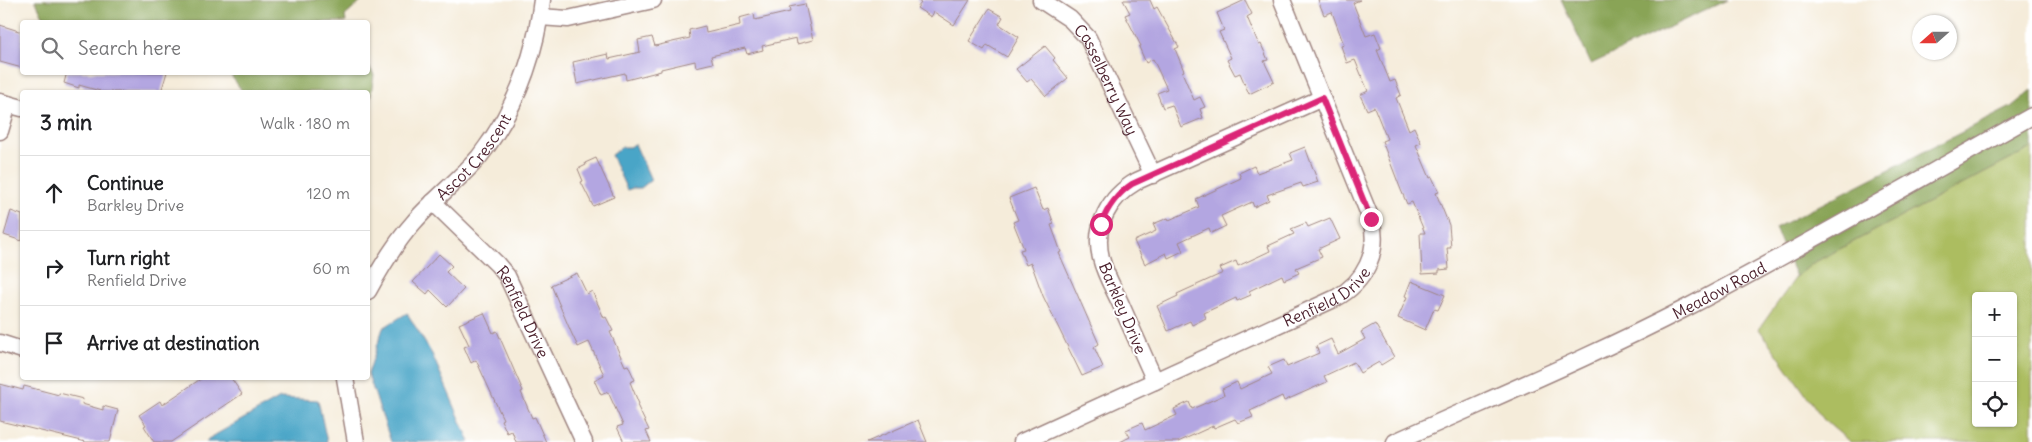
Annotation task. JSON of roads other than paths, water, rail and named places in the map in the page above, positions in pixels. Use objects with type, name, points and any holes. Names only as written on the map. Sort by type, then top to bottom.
[{"type":"street","name":"Ascot Crescent","points":[[370,288],[400,239],[433,202],[478,158],[501,125],[524,78],[536,40],[542,0]]},
{"type":"street","points":[[540,17],[568,19],[654,0]]},
{"type":"street","name":"Casselberry Way","points":[[1041,0],[1070,19],[1088,38],[1153,175]]},
{"type":"street","name":"Renfield Drive","points":[[1024,441],[1336,298],[1350,290],[1364,273],[1372,252],[1372,224],[1282,0]]},
{"type":"street","name":"Barkley Drive","points":[[1155,381],[1104,268],[1099,240],[1103,218],[1115,198],[1132,184],[1322,98]]},
{"type":"street","points":[[0,131],[10,105]]},
{"type":"street","name":"Meadow Road","points":[[1395,442],[1684,309],[1756,271],[2032,116]]},
{"type":"street","name":"Renfield Drive","points":[[433,202],[507,276],[584,442]]},
{"type":"street","points":[[0,344],[20,349]]},
{"type":"street","points":[[344,380],[356,442]]},
{"type":"water","points":[[635,144],[651,180],[641,188],[627,190],[611,155],[622,147],[629,147]]},
{"type":"water","points":[[407,313],[432,354],[470,442],[391,442],[370,380],[370,368],[383,328]]},
{"type":"water","points":[[280,398],[318,400],[327,442],[206,442],[208,439]]}]
